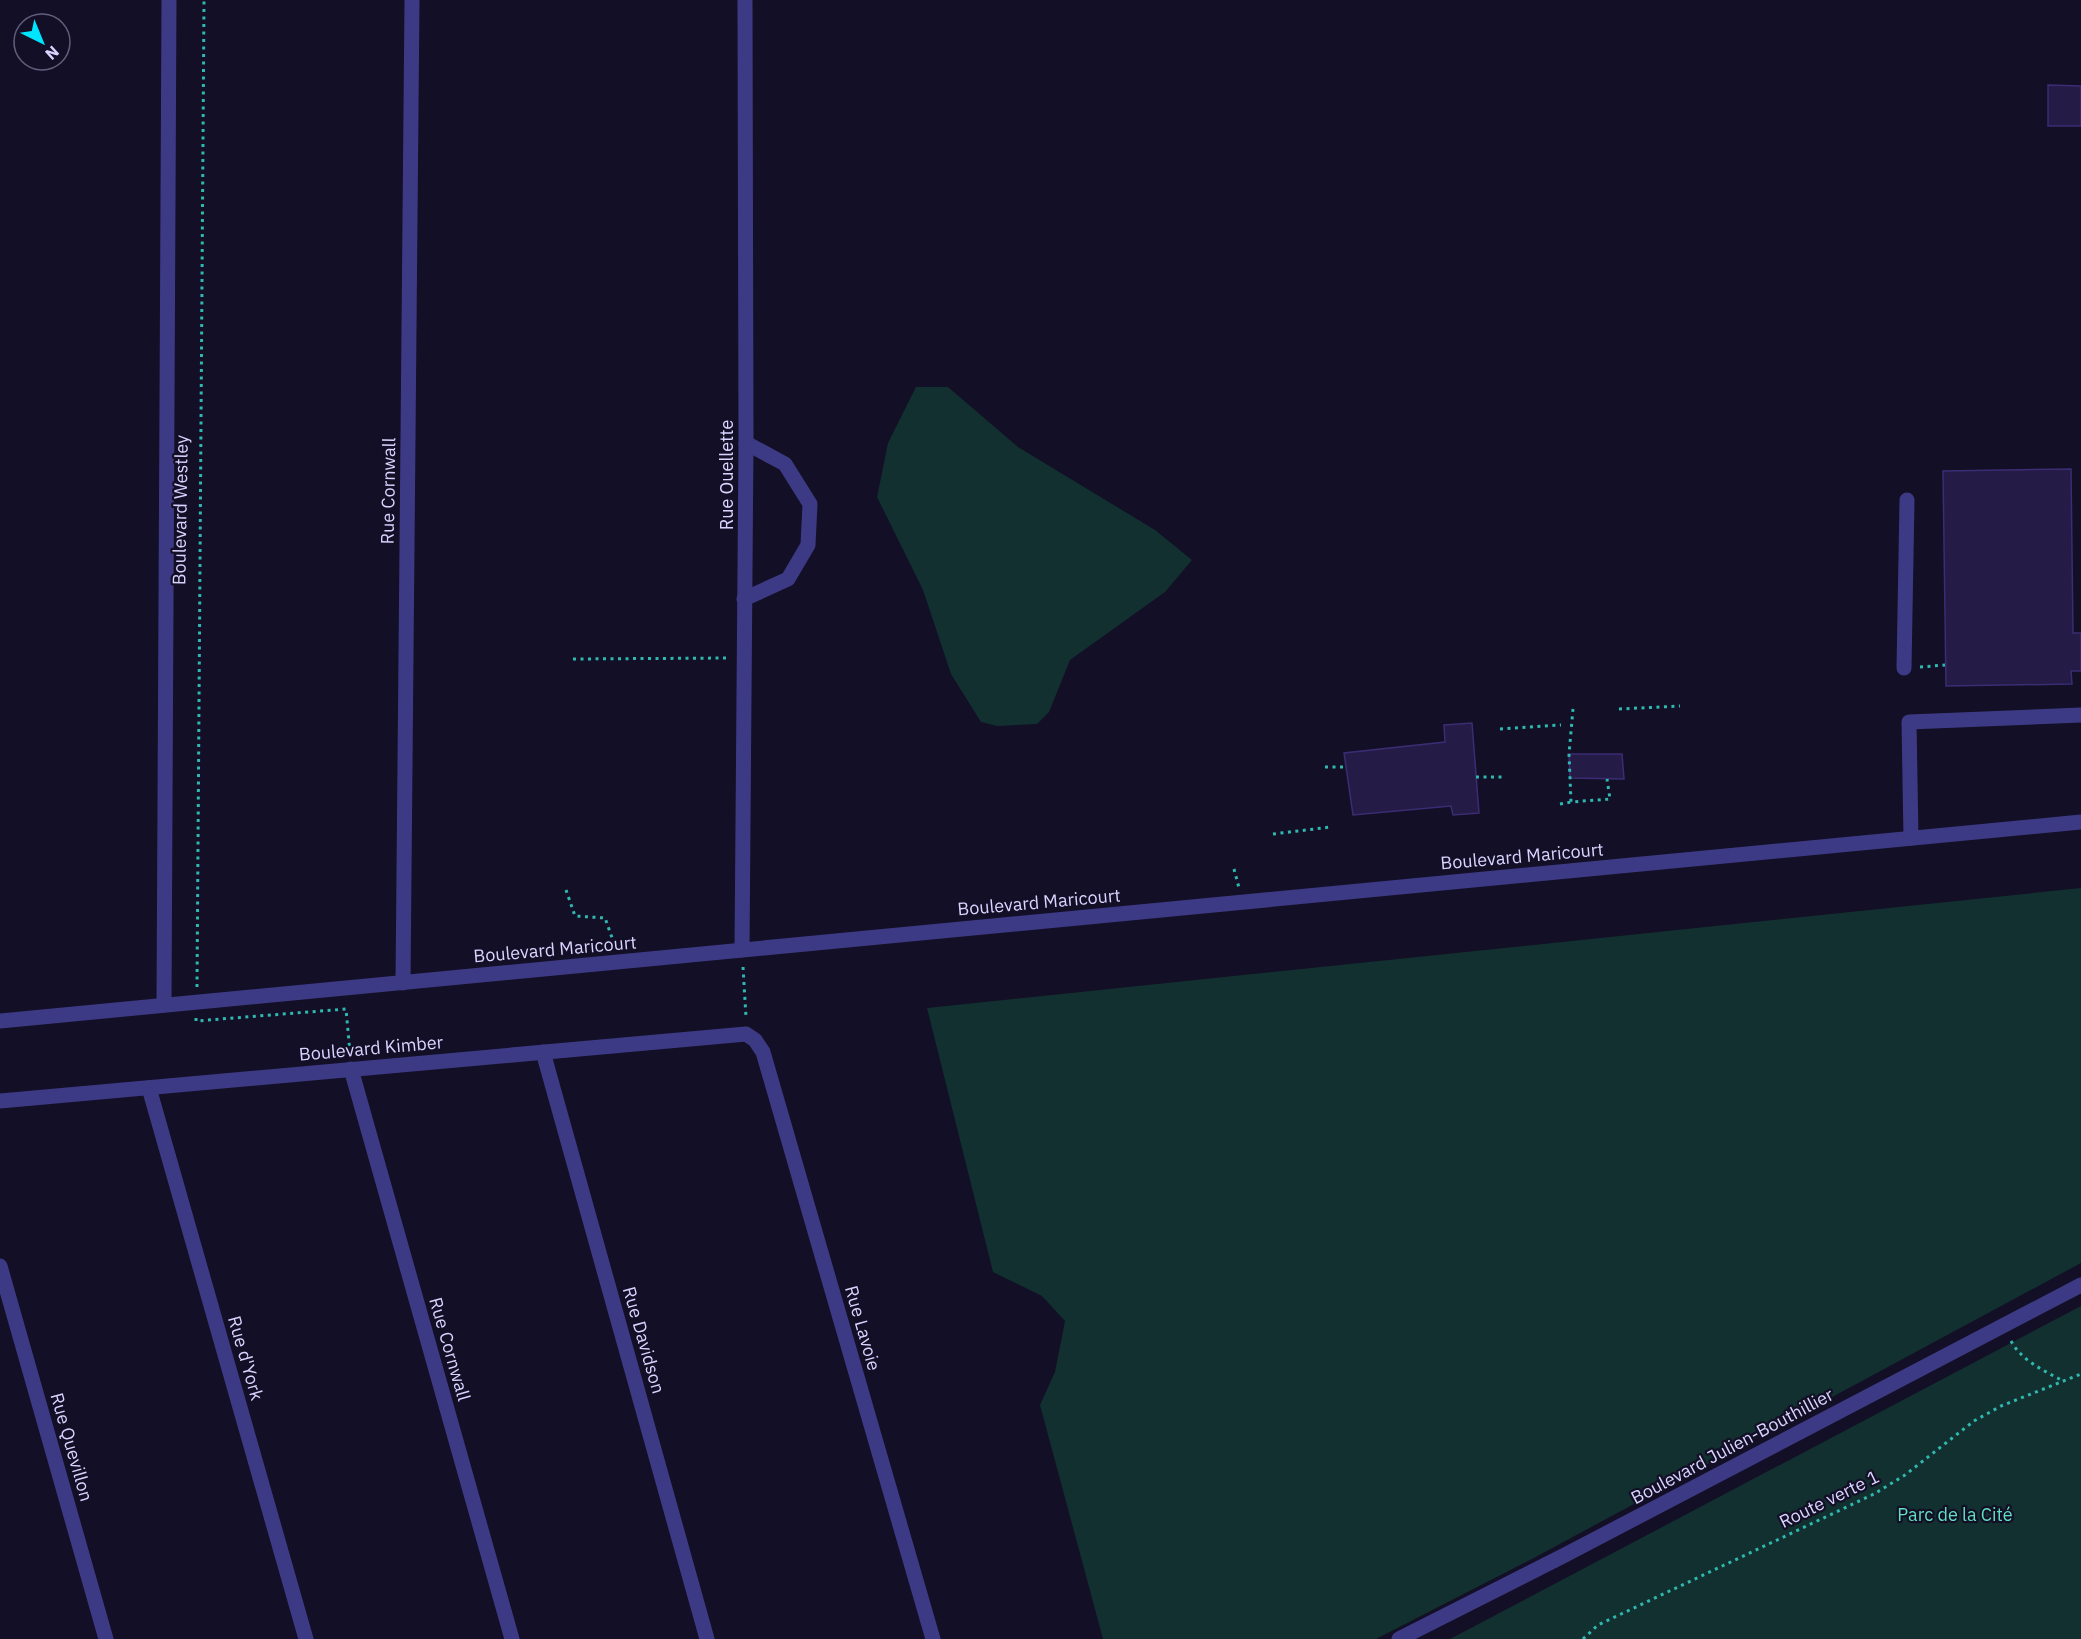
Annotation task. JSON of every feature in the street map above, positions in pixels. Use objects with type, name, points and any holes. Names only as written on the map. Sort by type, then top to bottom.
[{"type":"street","name":"Boulevard Westley","points":[[164,1005],[169,0]]},
{"type":"street","name":"Rue Cornwall","points":[[403,983],[412,0]]},
{"type":"street","name":"Rue Ouellette","points":[[742,950],[746,443],[745,0]]},
{"type":"street","points":[[744,599],[788,579],[808,545],[810,504],[785,464],[746,443]]},
{"type":"street","points":[[1904,668],[1907,500]]},
{"type":"street","points":[[1911,838],[1909,722],[2081,715]]},
{"type":"street","name":"Boulevard Maricourt","points":[[0,1021],[2081,822]]},
{"type":"street","name":"Boulevard Kimber","points":[[0,1101],[149,1088],[351,1062],[543,1052],[746,1027]]},
{"type":"street","name":"Rue Lavoie","points":[[746,1027],[763,1052],[933,1639]]},
{"type":"street","name":"Rue Davidson","points":[[543,1052],[707,1639]]},
{"type":"street","name":"Rue Cornwall","points":[[351,1062],[512,1639]]},
{"type":"street","name":"Rue d'York","points":[[149,1088],[306,1639]]},
{"type":"street","name":"Rue Quevillon","points":[[0,1266],[106,1639]]},
{"type":"street","name":"Boulevard Julien-Bouthillier","points":[[1400,1639],[2081,1285]]},
{"type":"path","name":"Boulevard Westley","points":[[204,0],[196,1021],[346,1009],[351,1062]]},
{"type":"path","points":[[573,659],[744,658]]},
{"type":"path","points":[[1904,668],[1945,665]]},
{"type":"path","points":[[1619,709],[1680,706]]},
{"type":"path","points":[[1571,802],[1569,754],[1573,709]]},
{"type":"path","points":[[1500,729],[1561,725]]},
{"type":"path","points":[[1326,767],[1346,767]]},
{"type":"path","points":[[1476,777],[1502,777]]},
{"type":"path","points":[[1560,804],[1610,800],[1607,779]]},
{"type":"path","points":[[1273,834],[1331,827]]},
{"type":"path","points":[[566,890],[574,916],[605,918],[621,962]]},
{"type":"path","points":[[742,950],[746,1027]]},
{"type":"path","points":[[736,988],[744,994]]},
{"type":"path","points":[[744,994],[752,988]]},
{"type":"path","points":[[2003,1326],[2017,1353],[2062,1381]]},
{"type":"path","name":"Route verte 1","points":[[1583,1639],[1598,1625],[1874,1494],[1905,1475],[1974,1421],[2001,1406],[2081,1374]]},
{"type":"green space","points":[[916,387],[948,387],[1018,447],[1155,530],[1192,560],[1165,592],[1070,660],[1049,712],[1037,724],[997,726],[981,722],[951,674],[923,590],[877,497],[888,443]]},
{"type":"green space","points":[[2081,888],[2081,1263],[1532,1559],[1376,1639],[1103,1639],[1040,1405],[1055,1372],[1065,1321],[1042,1296],[993,1272],[927,1008]]},
{"type":"green space","name":"Parc de la Cité","points":[[2081,1306],[2081,1639],[1450,1639]]},
{"type":"building","points":[[2048,85],[2081,86],[2081,126],[2048,126]]},
{"type":"building","points":[[2071,469],[2073,633],[2081,633],[2081,671],[2071,671],[2072,684],[1946,686],[1943,471]]},
{"type":"building","points":[[1472,723],[1479,813],[1453,815],[1451,806],[1353,815],[1344,753],[1445,742],[1444,725]]},
{"type":"building","points":[[1569,754],[1622,754],[1624,779],[1570,778]]}]
